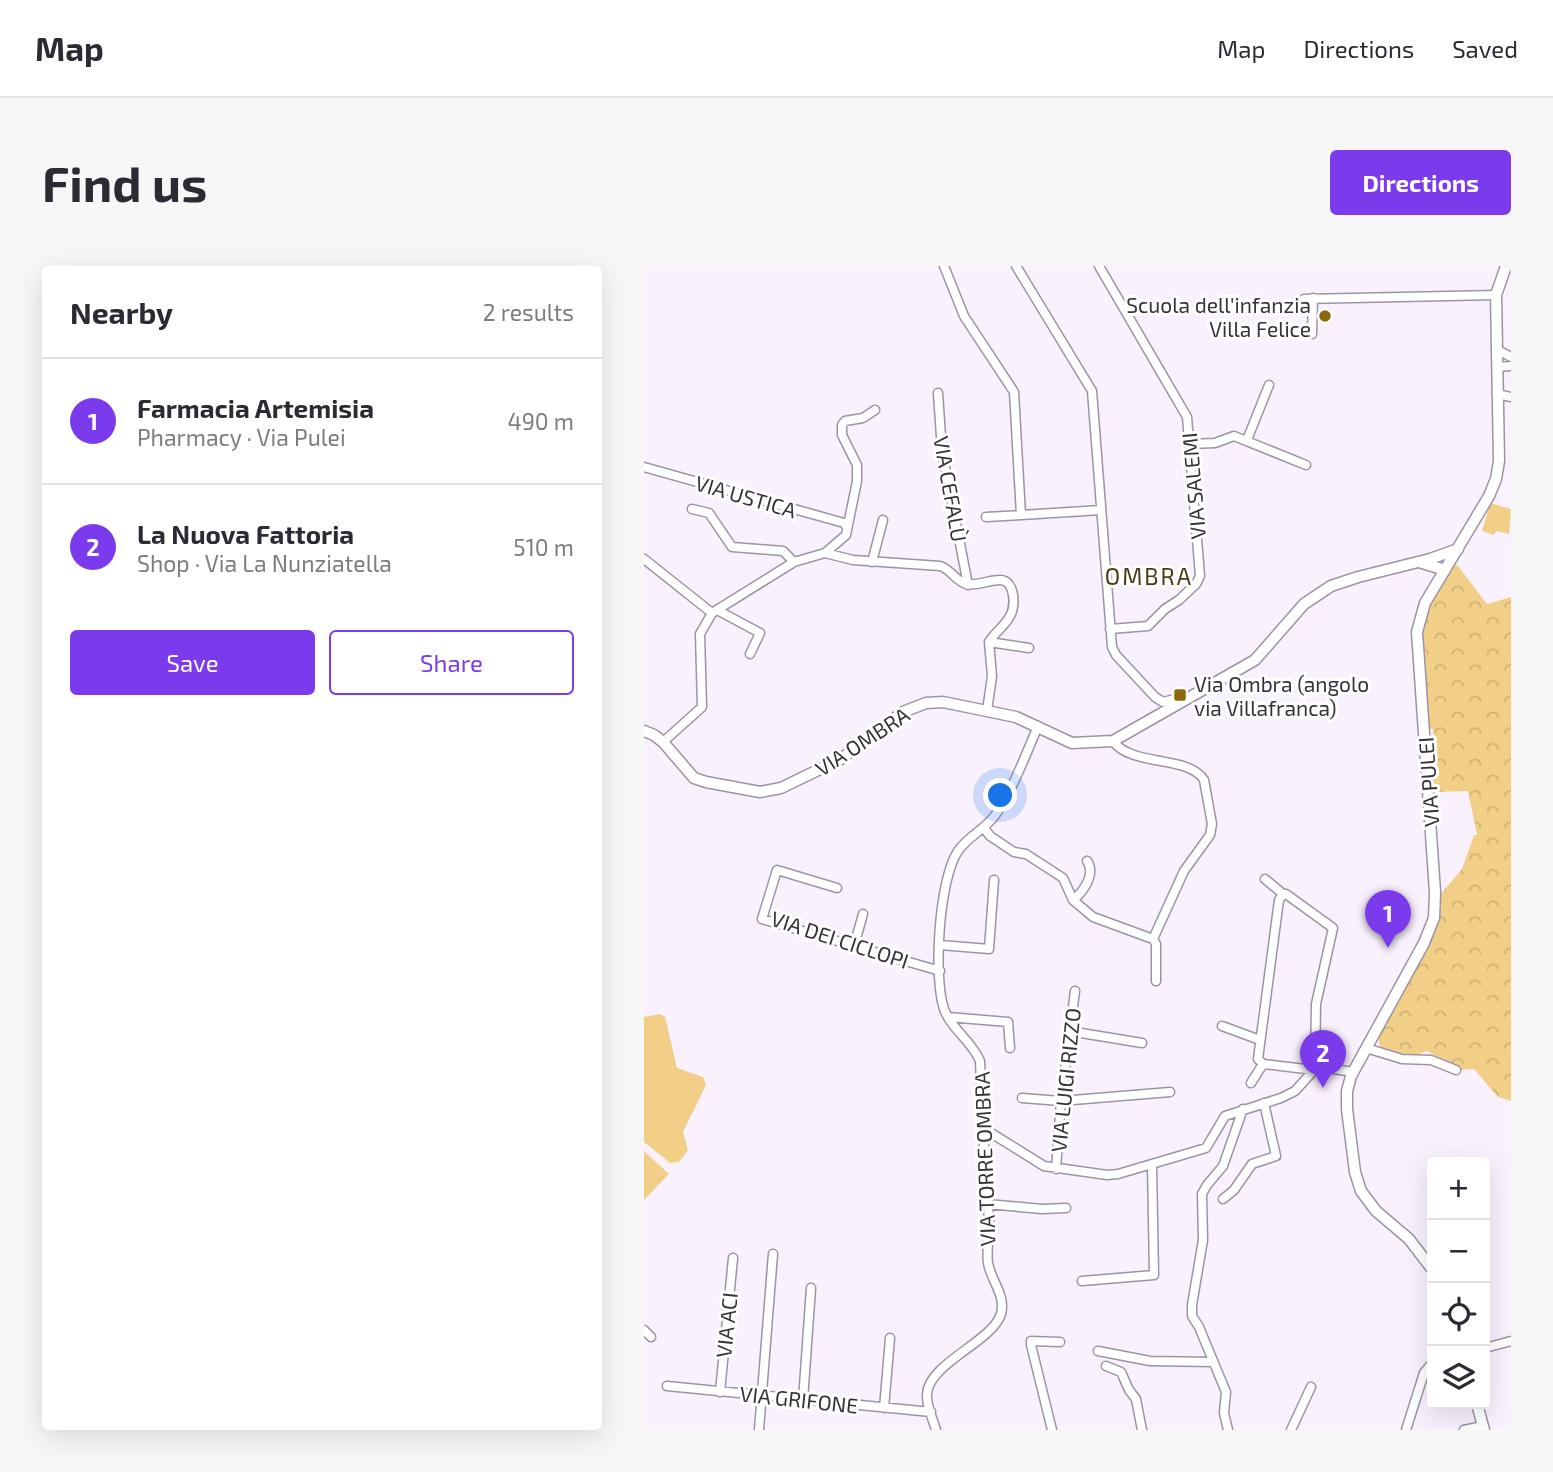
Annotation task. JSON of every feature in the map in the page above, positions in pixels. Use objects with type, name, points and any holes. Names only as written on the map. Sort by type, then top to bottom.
[{"type":"main road","name":"VIA PULEI","points":[[1427,1262],[1409,1239],[1376,1210],[1360,1191],[1355,1172],[1347,1091],[1352,1074],[1434,918],[1435,892],[1417,632],[1425,603],[1496,478],[1499,461],[1496,295],[1506,266]]},
{"type":"main road","points":[[1431,563],[1458,549]]},
{"type":"main road","name":"VIA OMBRA","points":[[644,732],[663,742],[690,774],[699,780],[753,792],[789,785],[847,755],[894,718],[919,705],[943,702],[1016,717],[1072,743],[1113,741],[1261,655],[1297,611],[1318,594],[1341,582],[1418,562],[1431,563]]},
{"type":"main road","points":[[1431,563],[1445,570]]},
{"type":"main road","points":[[1431,563],[1437,584]]},
{"type":"main road","points":[[1478,1409],[1484,1428]]},
{"type":"street","points":[[944,266],[964,316],[1014,392],[1021,515]]},
{"type":"street","points":[[1016,266],[1092,391],[1110,629],[1114,651],[1155,697],[1163,702],[1179,698],[1186,700]]},
{"type":"street","name":"VIA SALEMI","points":[[1099,266],[1187,417],[1199,580],[1148,625],[1110,629]]},
{"type":"street","points":[[1312,334],[1308,298],[1496,295]]},
{"type":"street","points":[[1496,349],[1511,357]]},
{"type":"street","points":[[1497,367],[1511,366]]},
{"type":"street","points":[[1247,440],[1269,385]]},
{"type":"street","name":"VIA CEFALÙ","points":[[938,393],[942,451],[968,585]]},
{"type":"street","points":[[1497,394],[1511,397]]},
{"type":"street","points":[[663,742],[702,707],[700,634],[716,612],[794,562],[825,553],[846,535],[857,481],[856,465],[842,435],[842,425],[845,421],[863,418],[875,410]]},
{"type":"street","points":[[1189,444],[1215,443],[1234,436],[1306,465]]},
{"type":"street","name":"VIA USTICA","points":[[644,467],[844,523],[847,527]]},
{"type":"street","points":[[692,509],[709,513],[732,547],[783,551],[794,562]]},
{"type":"street","points":[[986,517],[1101,510]]},
{"type":"street","points":[[872,562],[883,520]]},
{"type":"street","points":[[825,553],[853,560],[945,567],[968,585],[1001,580],[1008,582],[1012,587],[1012,614],[989,642],[992,676],[986,711]]},
{"type":"street","points":[[644,559],[716,612],[760,634],[750,654]]},
{"type":"street","points":[[989,642],[1029,648]]},
{"type":"street","name":"VIA TORRE OMBRA","points":[[936,1430],[926,1395],[933,1379],[989,1331],[1000,1315],[1000,1295],[988,1264],[989,1223],[981,1061],[975,1049],[948,1017],[941,996],[940,944],[945,882],[949,868],[964,844],[984,828],[1001,807],[1038,726]]},
{"type":"street","points":[[1113,741],[1123,751],[1175,764],[1200,774],[1204,780],[1212,824],[1210,835],[1184,871],[1153,939]]},
{"type":"street","points":[[984,828],[990,836],[1014,852],[1026,854],[1063,878],[1073,900],[1093,917],[1153,939],[1156,944],[1156,981]]},
{"type":"street","points":[[1073,900],[1091,874],[1087,861]]},
{"type":"street","name":"VIA DEI CICLOPI","points":[[837,888],[777,870],[762,919],[940,971]]},
{"type":"street","points":[[983,1128],[1044,1166],[1107,1175],[1118,1174],[1206,1147],[1223,1118],[1295,1091],[1315,1068],[1316,1004],[1334,924],[1283,894],[1265,879]]},
{"type":"street","points":[[940,944],[989,948],[994,880]]},
{"type":"street","points":[[1283,894],[1279,900],[1258,1059],[1263,1064],[1352,1074]]},
{"type":"street","points":[[854,946],[863,914]]},
{"type":"street","name":"VIA LUIGI RIZZO","points":[[1056,1169],[1074,991]]},
{"type":"street","points":[[948,1017],[1008,1021],[1010,1048]]},
{"type":"street","points":[[1222,1026],[1260,1040]]},
{"type":"street","points":[[1069,1031],[1142,1043]]},
{"type":"street","points":[[1366,1048],[1402,1059],[1431,1060],[1455,1070]]},
{"type":"street","points":[[1251,1083],[1263,1064]]},
{"type":"street","points":[[1022,1098],[1061,1101],[1170,1092]]},
{"type":"street","points":[[1223,1199],[1234,1190],[1252,1164],[1276,1156],[1264,1103]]},
{"type":"street","points":[[1228,1430],[1224,1413],[1226,1392],[1199,1326],[1192,1317],[1203,1240],[1201,1198],[1207,1185],[1223,1166],[1243,1109]]},
{"type":"street","points":[[1082,1281],[1154,1275],[1152,1164]]},
{"type":"street","points":[[987,1204],[1042,1209],[1066,1208]]},
{"type":"street","points":[[759,1430],[773,1254]]},
{"type":"street","name":"VIA ACI","points":[[720,1392],[733,1258]]},
{"type":"street","points":[[803,1400],[811,1288]]},
{"type":"street","points":[[644,1330],[651,1337]]},
{"type":"street","points":[[884,1408],[890,1338]]},
{"type":"street","points":[[1052,1430],[1031,1341],[1060,1342]]},
{"type":"street","points":[[1490,1348],[1511,1341]]},
{"type":"street","points":[[1098,1350],[1150,1361],[1213,1362]]},
{"type":"street","points":[[1106,1366],[1121,1372],[1136,1399],[1142,1430]]},
{"type":"street","points":[[1406,1430],[1421,1381],[1427,1371]]},
{"type":"street","name":"VIA GRIFONE","points":[[667,1387],[931,1412]]},
{"type":"street","points":[[1292,1430],[1311,1387]]},
{"type":"street","points":[[1464,1430],[1484,1428]]},
{"type":"green space","points":[[1490,503],[1511,509],[1509,534],[1496,531],[1494,535],[1482,531]]},
{"type":"green space","points":[[1453,565],[1458,566],[1487,604],[1511,597],[1511,1101],[1498,1097],[1474,1069],[1461,1070],[1460,1066],[1453,1066],[1427,1051],[1417,1055],[1380,1048],[1378,1037],[1430,939],[1439,896],[1462,869],[1474,835],[1477,835],[1468,791],[1433,792],[1430,740],[1433,730],[1429,727],[1423,620],[1430,602]]},
{"type":"green space","points":[[660,1014],[665,1017],[677,1068],[703,1077],[706,1085],[683,1132],[688,1150],[679,1162],[670,1163],[644,1142],[644,1017]]},
{"type":"green space","points":[[644,1151],[669,1174],[644,1200]]},
{"type":"place","name":"Scuola dell'infanzia Villa Felice","points":[[1325,316]]},
{"type":"place","name":"Via Ombra (angolo via Villafranca)","points":[[1180,695]]},
{"type":"place","name":"Farmacia Artemisia","points":[[1388,948]]},
{"type":"place","name":"La Nuova Fattoria","points":[[1323,1088]]},
{"type":"district","name":"OMBRA","points":[[1149,576]]}]
